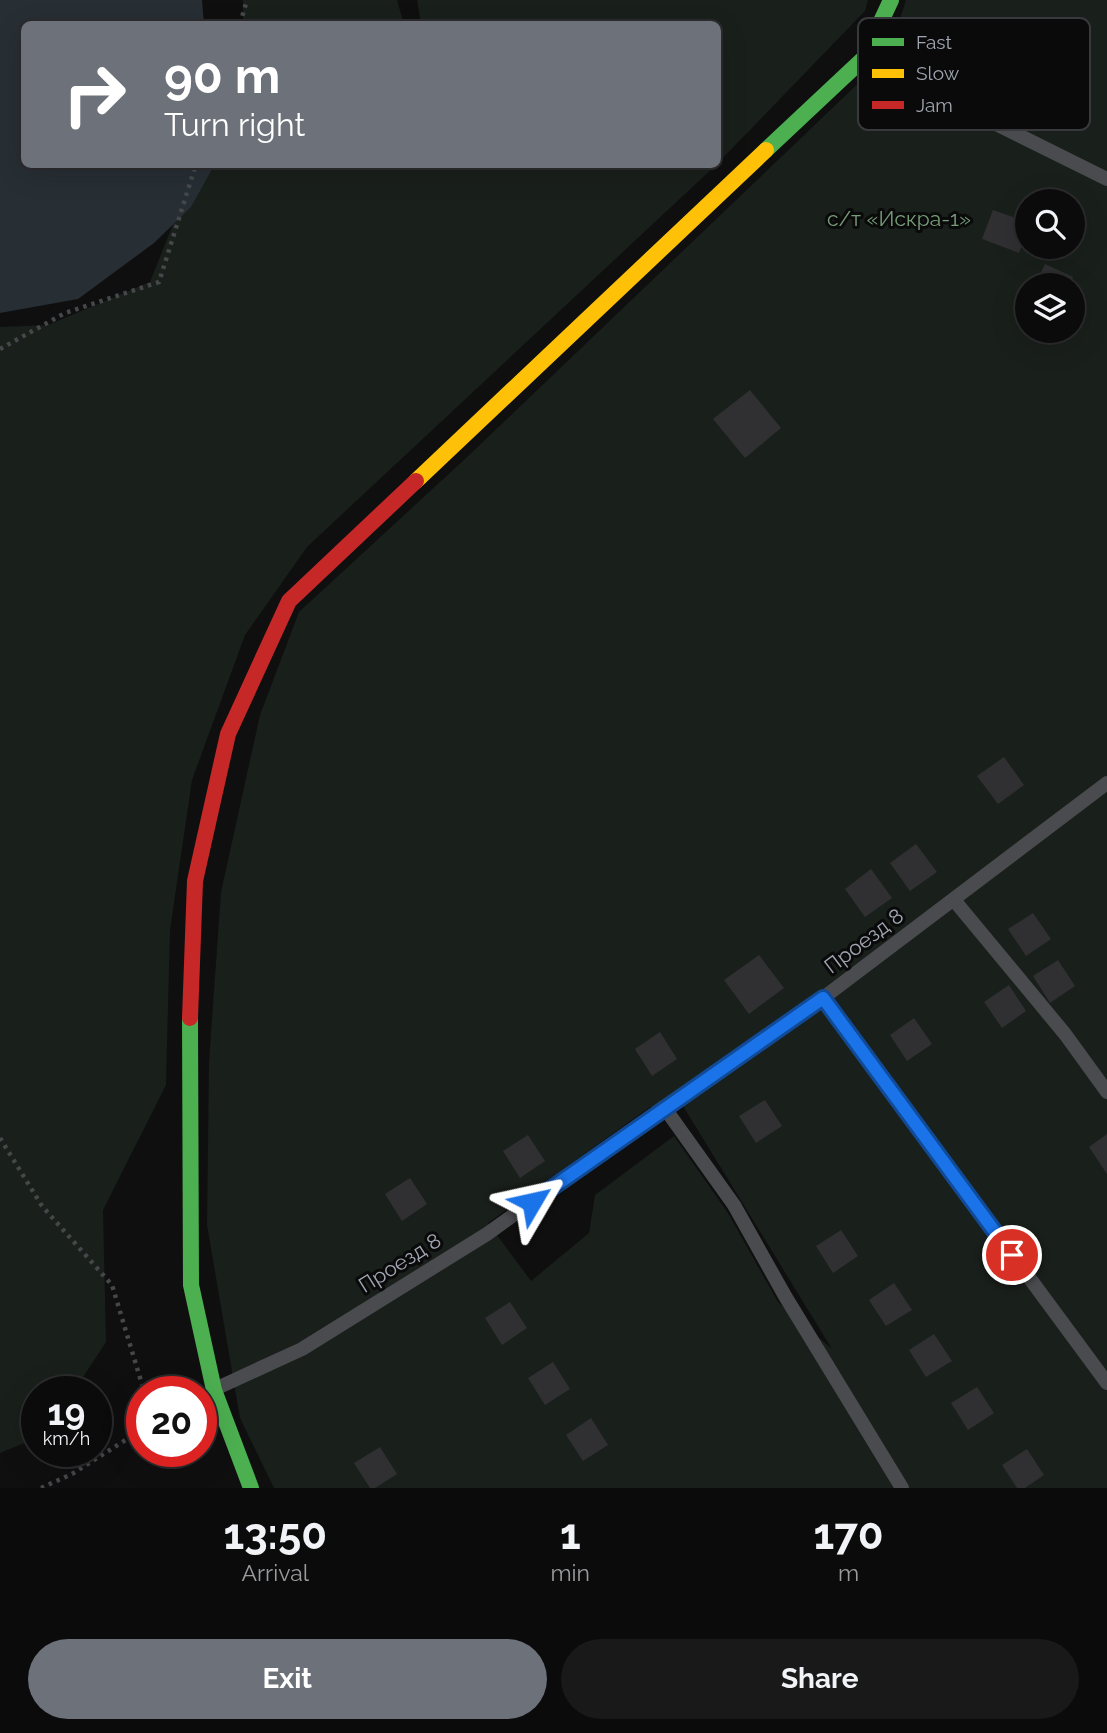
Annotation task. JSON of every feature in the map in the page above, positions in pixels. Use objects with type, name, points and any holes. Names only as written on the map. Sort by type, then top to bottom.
[{"type":"street","points":[[882,18],[891,0]]},
{"type":"street","points":[[211,1376],[191,1284],[189,1055],[195,881],[228,734],[289,601],[858,63]]},
{"type":"street","points":[[217,1398],[251,1488]]},
{"type":"lane","points":[[1008,130],[1107,179]]},
{"type":"lane","name":"Проезд 8","points":[[217,1389],[302,1349],[476,1241],[823,998],[1107,783]]},
{"type":"lane","points":[[954,900],[1065,1034],[1107,1092]]},
{"type":"lane","points":[[823,998],[1107,1383]]},
{"type":"lane","points":[[664,1107],[734,1205],[785,1296],[902,1488]]},
{"type":"path","points":[[241,21],[247,0]]},
{"type":"path","points":[[0,349],[65,313],[159,282],[195,168]]},
{"type":"path","points":[[0,1138],[43,1206],[112,1285],[139,1376]]},
{"type":"path","points":[[41,1488],[72,1474],[126,1440]]},
{"type":"green space","points":[[243,0],[397,0],[403,21],[243,21]]},
{"type":"green space","points":[[417,0],[868,0],[865,11],[721,160],[721,21],[420,21]]},
{"type":"green space","name":"с/т «Искра-1»","points":[[906,0],[1107,0],[1107,1488],[274,1488],[240,1418],[207,1225],[209,1062],[221,892],[260,715],[299,612],[465,459],[858,84],[858,130],[1090,130],[1090,18],[900,18]],"holes":[[[683,1106],[832,1349],[778,1302],[728,1213],[674,1136],[595,1195],[589,1233],[531,1281],[488,1223],[650,1107]]]},
{"type":"green space","points":[[215,168],[713,168],[307,547],[245,635],[192,780],[170,930],[166,1085],[103,1210],[106,1342],[84,1376],[21,1376],[21,1444],[0,1453],[0,327],[48,325],[150,282],[192,176]]},
{"type":"shaded area","points":[[0,0],[202,0],[204,21],[21,21],[21,168],[211,168],[211,171],[191,207],[154,243],[78,299],[0,313]]},
{"type":"building","points":[[993,210],[1015,218],[1015,251],[982,239]]},
{"type":"building","points":[[1045,264],[1064,273],[1041,273]]},
{"type":"building","points":[[750,390],[781,428],[745,458],[713,419]]},
{"type":"building","points":[[1004,757],[1024,785],[998,804],[977,776]]},
{"type":"building","points":[[916,844],[937,872],[910,891],[890,863]]},
{"type":"building","points":[[871,869],[892,898],[865,917],[845,889]]},
{"type":"building","points":[[1033,913],[1051,939],[1026,956],[1008,929]]},
{"type":"building","points":[[759,955],[784,988],[749,1014],[724,980]]},
{"type":"building","points":[[1058,960],[1075,986],[1050,1003],[1033,976]]},
{"type":"building","points":[[1009,985],[1026,1011],[1002,1028],[984,1002]]},
{"type":"building","points":[[914,1018],[932,1044],[907,1061],[890,1035]]},
{"type":"building","points":[[660,1032],[677,1059],[652,1076],[635,1049]]},
{"type":"building","points":[[765,1100],[782,1126],[756,1143],[739,1116]]},
{"type":"building","points":[[1107,1134],[1107,1174],[1089,1147]]},
{"type":"building","points":[[528,1135],[545,1161],[520,1178],[503,1151]]},
{"type":"building","points":[[410,1178],[427,1204],[402,1221],[385,1194]]},
{"type":"building","points":[[841,1230],[858,1256],[833,1273],[816,1246]]},
{"type":"building","points":[[894,1283],[912,1310],[886,1326],[869,1300]]},
{"type":"building","points":[[510,1302],[527,1328],[502,1345],[485,1318]]},
{"type":"building","points":[[934,1334],[952,1361],[926,1377],[909,1350]]},
{"type":"building","points":[[553,1362],[570,1389],[545,1405],[528,1378]]},
{"type":"building","points":[[977,1387],[994,1413],[968,1430],[951,1403]]},
{"type":"building","points":[[591,1418],[608,1445],[583,1461],[566,1435]]},
{"type":"building","points":[[380,1447],[397,1474],[375,1488],[370,1488],[354,1463]]},
{"type":"building","points":[[1027,1449],[1044,1475],[1025,1488],[1017,1488],[1002,1465]]},
{"type":"traffic: fast","points":[[883,18],[891,0]]},
{"type":"traffic: fast","points":[[766,150],[858,64]]},
{"type":"traffic: fast","points":[[190,1018],[191,1285],[214,1390],[251,1488]]},
{"type":"traffic: slow","points":[[416,481],[766,150]]},
{"type":"traffic: jam","points":[[190,1018],[195,881],[228,734],[289,601],[416,481]]},
{"type":"route","points":[[532,1202],[823,998],[1012,1255]]}]
